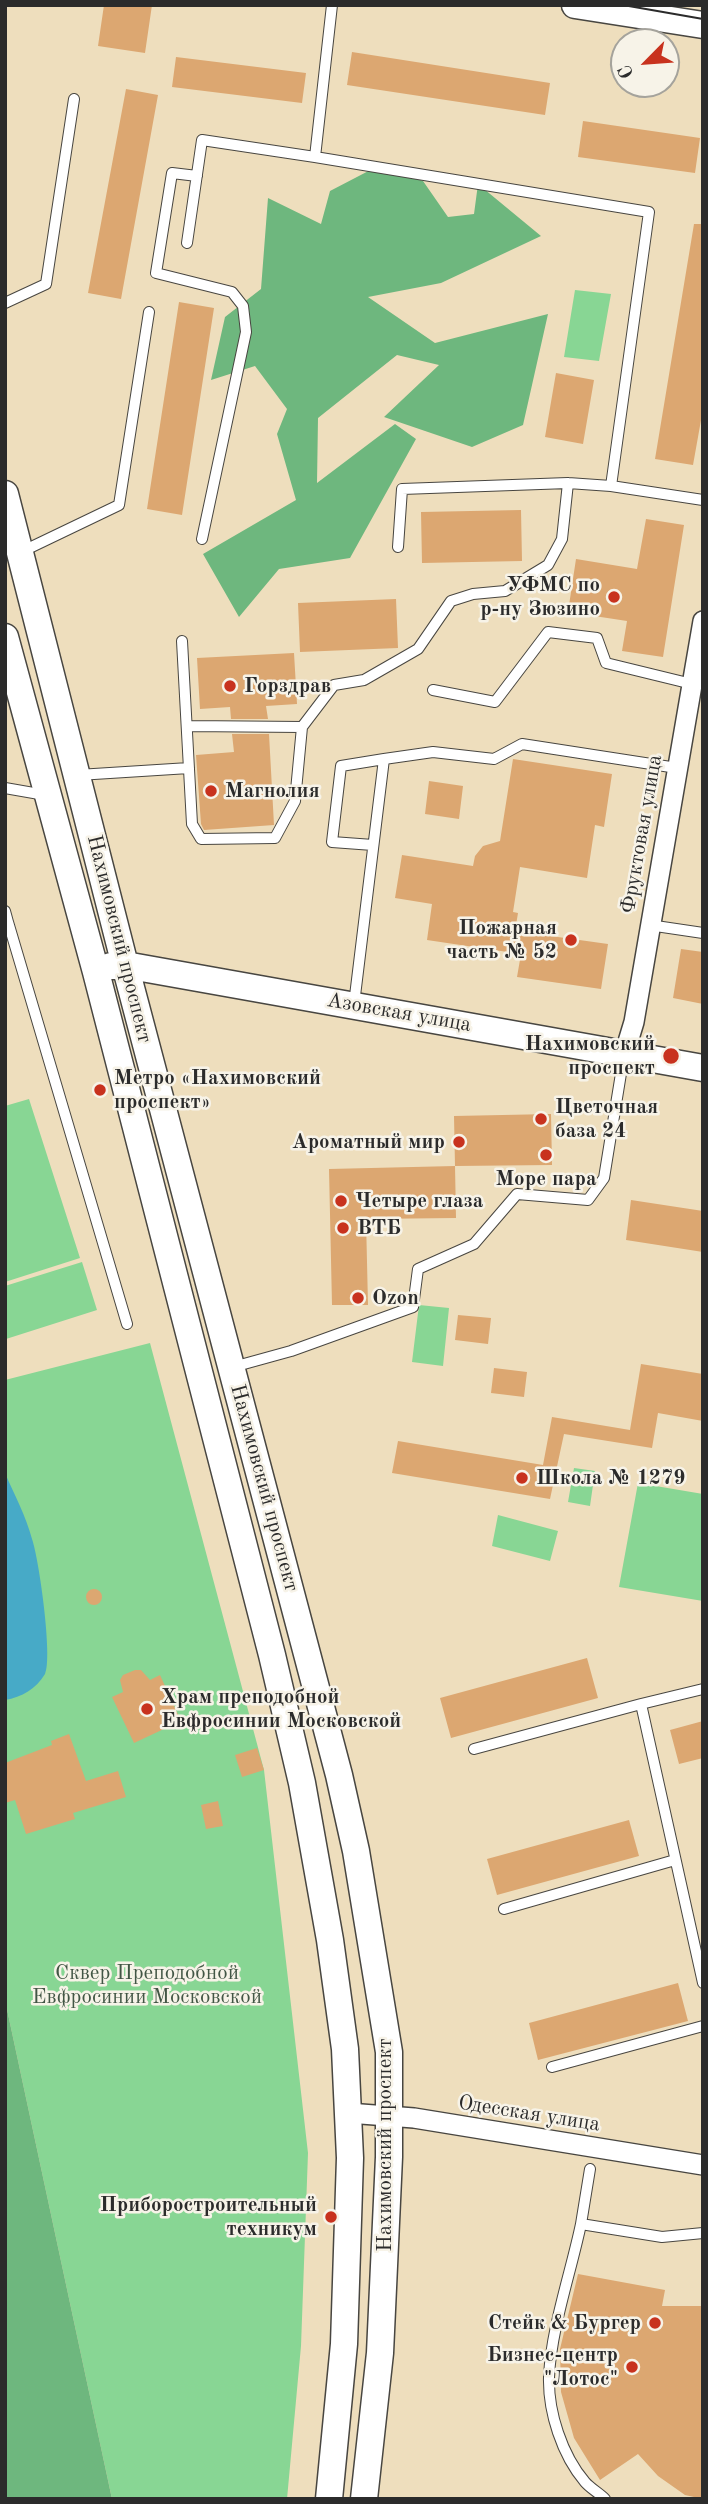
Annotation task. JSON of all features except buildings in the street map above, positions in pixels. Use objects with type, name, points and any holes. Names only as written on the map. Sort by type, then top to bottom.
[{"type":"main road","points":[[575,5],[703,25]]},
{"type":"main road","name":"Нахимовский проспект","points":[[5,494],[125,965],[339,1775],[353,1838],[389,2052],[389,2157],[380,2353],[365,2499]]},
{"type":"main road","name":"Нахимовский проспект","points":[[5,637],[95,967],[272,1655],[302,1783],[330,1940],[345,2049],[350,2158],[344,2344],[329,2499]]},
{"type":"main road","name":"Азовская улица","points":[[95,967],[125,965],[703,1068]]},
{"type":"street","name":"Фруктовая улица","points":[[624,1055],[634,1021],[692,684],[700,656],[703,621]]},
{"type":"street","name":"Одесская улица","points":[[348,2113],[388,2115],[703,2165]]},
{"type":"lane","points":[[315,158],[332,5]]},
{"type":"lane","points":[[5,303],[46,284],[74,99]]},
{"type":"lane","points":[[187,243],[202,140],[649,212],[611,486]]},
{"type":"lane","points":[[197,176],[172,173],[156,273],[232,292],[243,306],[246,332],[202,539]]},
{"type":"lane","points":[[20,552],[119,505],[149,313]]},
{"type":"lane","points":[[182,641],[192,824],[201,838],[275,838],[295,801],[302,727],[334,685],[364,680],[418,649],[452,601],[473,594],[505,591],[548,565],[562,539],[568,483]]},
{"type":"lane","points":[[398,547],[402,489],[568,483],[611,486],[703,500]]},
{"type":"lane","points":[[433,690],[495,702],[548,632],[597,638],[606,663],[692,684]]},
{"type":"lane","points":[[187,726],[302,727]]},
{"type":"lane","points":[[373,845],[332,842],[341,766],[433,752],[494,759],[522,744],[677,768]]},
{"type":"lane","points":[[354,1004],[384,759]]},
{"type":"lane","points":[[77,775],[189,768]]},
{"type":"lane","points":[[5,788],[49,795]]},
{"type":"lane","points":[[6,918],[127,1324]]},
{"type":"lane","points":[[649,925],[703,933]]},
{"type":"lane","points":[[232,1367],[291,1351],[414,1307],[418,1269],[474,1244],[517,1194],[588,1200],[604,1178],[624,1055]]},
{"type":"lane","points":[[474,1749],[703,1689]]},
{"type":"lane","points":[[641,1704],[703,1983]]},
{"type":"lane","points":[[504,1909],[675,1860]]},
{"type":"lane","points":[[552,2067],[703,2026]]},
{"type":"lane","points":[[590,2169],[549,2377],[553,2416],[568,2456],[585,2482],[605,2499]]},
{"type":"lane","points":[[580,2224],[662,2238],[703,2232]]},
{"type":"green space","points":[[380,165],[423,181],[448,217],[474,214],[478,184],[541,236],[441,283],[368,297],[435,343],[548,314],[523,425],[472,447],[384,417],[439,365],[397,355],[318,418],[317,483],[395,424],[416,439],[350,558],[279,569],[239,617],[203,554],[296,500],[277,434],[287,409],[255,366],[211,380],[225,317],[261,289],[268,198],[321,224],[330,191]]},
{"type":"green space","points":[[575,290],[611,294],[599,361],[564,357]]},
{"type":"green space","points":[[29,1099],[80,1258],[5,1282],[5,1106]]},
{"type":"green space","points":[[82,1262],[97,1310],[6,1339],[5,1286]]},
{"type":"green space","points":[[419,1305],[449,1308],[443,1366],[412,1362]]},
{"type":"green space","name":"Сквер Преподобной Евфросинии Московской","points":[[150,1343],[264,1770],[308,2153],[301,2346],[287,2499],[112,2499],[5,2000],[5,1380]]},
{"type":"green space","points":[[574,1468],[595,1471],[590,1506],[568,1502]]},
{"type":"green space","points":[[638,1483],[703,1494],[703,1601],[619,1587]]},
{"type":"green space","points":[[498,1515],[558,1531],[550,1561],[492,1546]]},
{"type":"green space","points":[[5,2000],[112,2499],[5,2499]]},
{"type":"water","points":[[5,1473],[27,1522],[35,1550],[44,1608],[47,1664],[45,1674],[28,1692],[5,1700]]},
{"type":"tram line","points":[[623,5],[703,19]]},
{"type":"tram line","points":[[695,5],[703,6]]},
{"type":"place","name":"УФМС по р-ну Зюзино","points":[[614,597]]},
{"type":"place","name":"Горздрав","points":[[230,686]]},
{"type":"place","name":"Магнолия","points":[[211,791]]},
{"type":"place","name":"Пожарная часть № 52","points":[[571,940]]},
{"type":"place","name":"Нахимовский проспект","points":[[671,1056]]},
{"type":"place","name":"Метро «Нахимовский проспект»","points":[[100,1090]]},
{"type":"place","name":"Цветочная база 24","points":[[541,1119]]},
{"type":"place","name":"Ароматный мир","points":[[459,1142]]},
{"type":"place","name":"Море пара","points":[[546,1155]]},
{"type":"place","name":"Четыре глаза","points":[[341,1201]]},
{"type":"place","name":"ВТБ","points":[[343,1228]]},
{"type":"place","name":"Ozon","points":[[358,1298]]},
{"type":"place","name":"Школа № 1279","points":[[522,1478]]},
{"type":"place","name":"Храм преподобной Евфросинии Московской","points":[[147,1709]]},
{"type":"place","name":"Приборостроительный техникум","points":[[331,2217]]},
{"type":"place","name":"Стейк & Бургер","points":[[655,2323]]},
{"type":"place","name":"Бизнес-центр \"Лотос\"","points":[[632,2367]]}]
